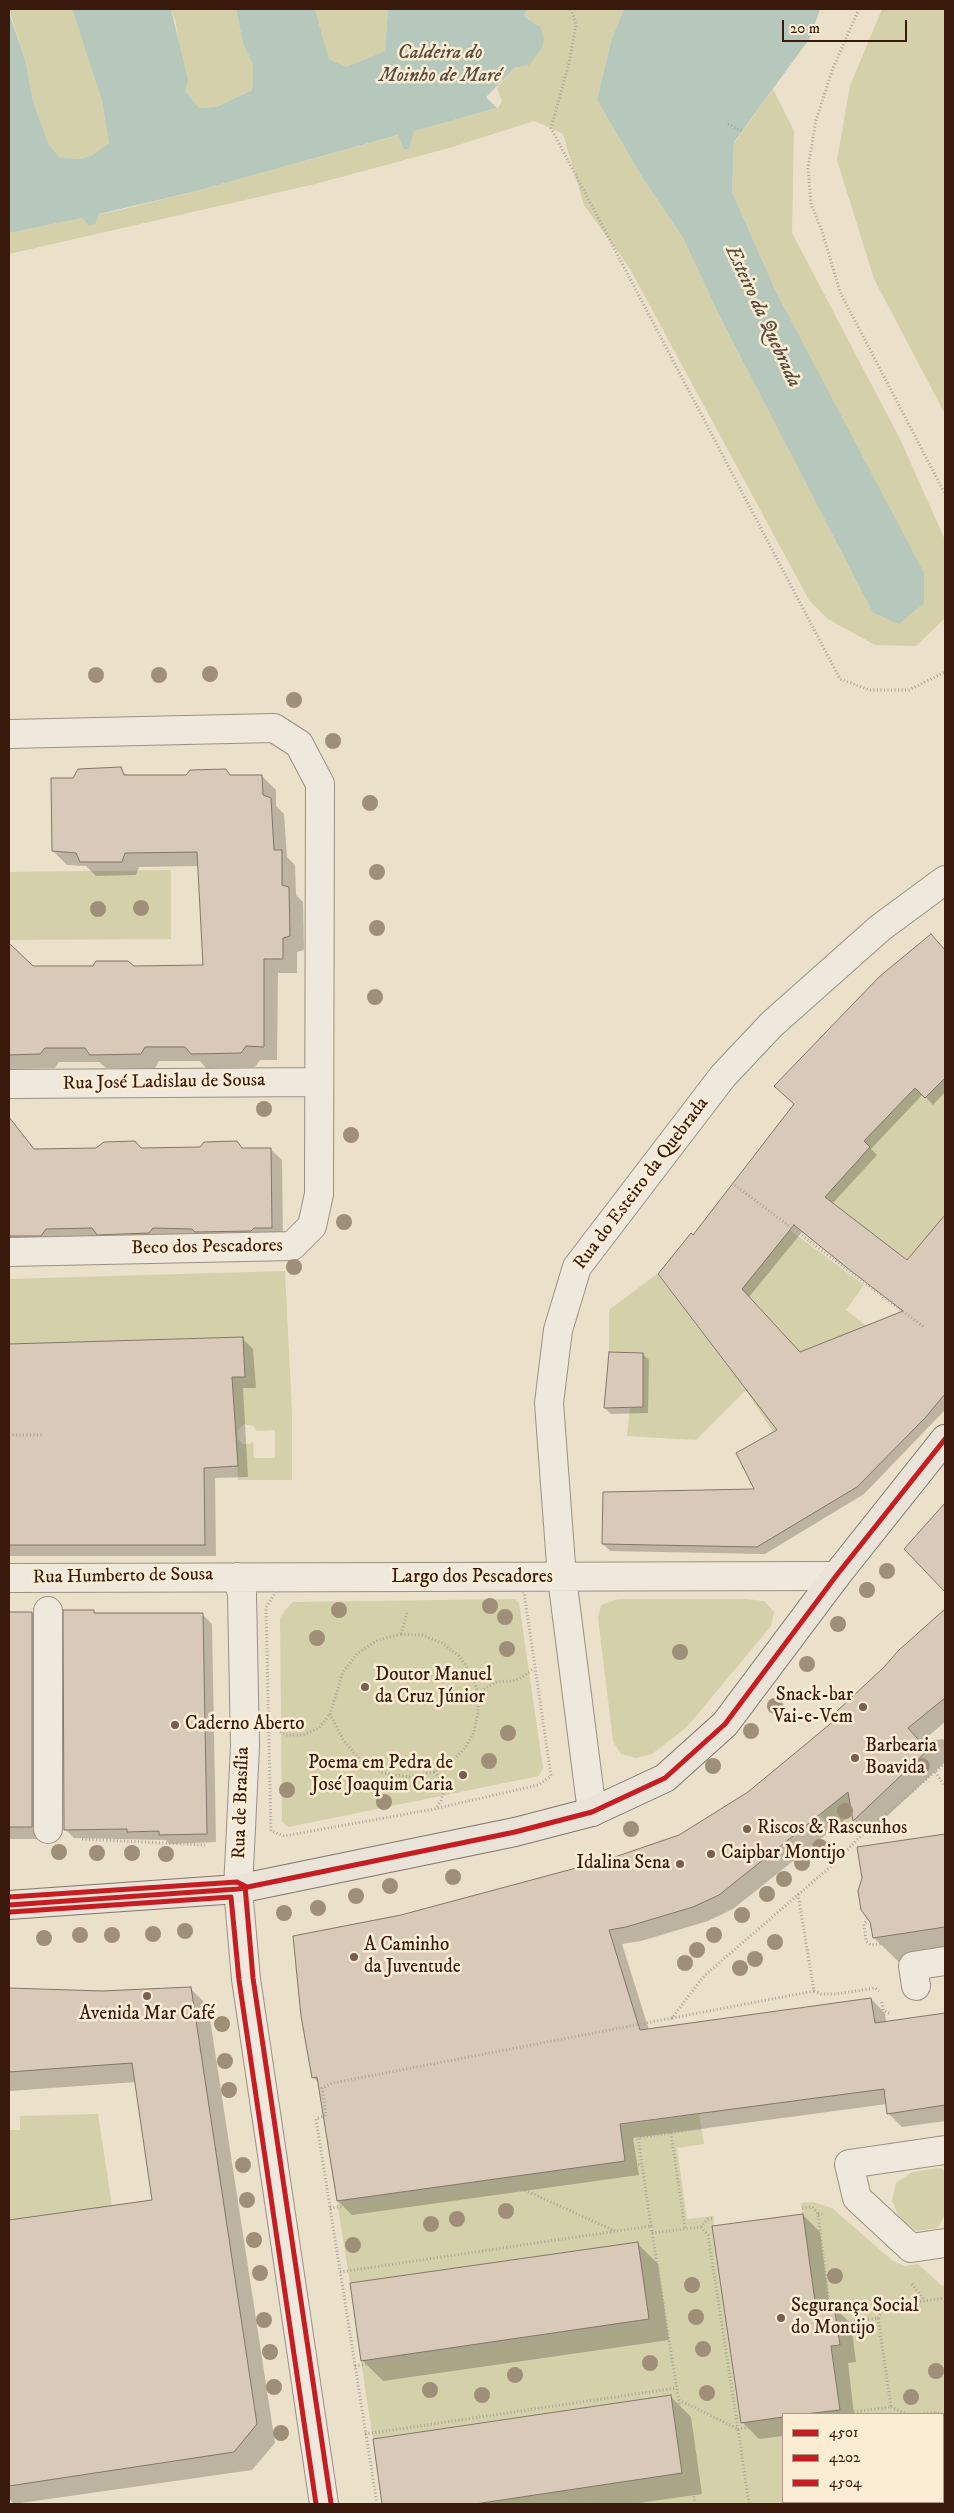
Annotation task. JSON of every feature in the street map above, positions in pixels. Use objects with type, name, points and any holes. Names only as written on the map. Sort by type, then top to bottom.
[{"type":"main road","points":[[9,1906],[238,1890],[515,1832],[592,1812],[665,1778],[725,1724],[836,1576],[945,1439]]},
{"type":"street","name":"Beco dos Pescadores","points":[[9,734],[274,728],[299,744],[320,784],[319,1194],[312,1226],[292,1246],[9,1252]]},
{"type":"street","name":"Rua do Esteiro da Quebrada","points":[[562,1578],[549,1403],[558,1330],[577,1267],[722,1076],[772,1024],[880,928],[945,880]]},
{"type":"street","name":"Rua José Ladislau de Sousa","points":[[9,1084],[319,1082]]},
{"type":"street","name":"Largo dos Pescadores","points":[[237,1576],[562,1578],[592,1812]]},
{"type":"street","name":"Rua Humberto de Sousa","points":[[9,1578],[237,1576]]},
{"type":"street","name":"Rua de Brasília","points":[[237,1576],[242,1594],[245,1746],[238,1890],[246,1979],[324,2504]]},
{"type":"street","points":[[562,1578],[836,1576]]},
{"type":"street","points":[[48,1611],[48,1829]]},
{"type":"street","points":[[916,1986],[913,1966],[945,1961]]},
{"type":"street","points":[[945,2150],[849,2164],[857,2198],[911,2248],[945,2243]]},
{"type":"path","points":[[571,9],[576,25],[569,63],[551,128],[840,679],[870,690],[909,690],[945,672]]},
{"type":"path","points":[[859,9],[833,68],[816,120],[808,168],[811,204],[822,231],[840,292],[945,494]]},
{"type":"path","points":[[728,124],[742,131]]},
{"type":"path","points":[[732,1183],[925,1328]]},
{"type":"path","points":[[9,1436],[43,1435]]},
{"type":"path","points":[[301,1586],[516,1586],[524,1592],[551,1776],[538,1785],[434,1809],[284,1836],[271,1831],[270,1728],[266,1607],[277,1590],[301,1586]]},
{"type":"path","points":[[270,1728],[286,1735],[303,1735],[319,1728],[330,1714],[343,1672],[358,1653],[378,1640],[401,1634],[422,1635],[442,1643],[459,1656],[471,1673],[478,1693],[478,1713],[474,1732],[464,1748],[451,1762],[434,1772],[409,1777],[383,1773],[361,1761],[344,1742],[330,1714]]},
{"type":"path","points":[[478,1693],[496,1682],[513,1681],[521,1678],[534,1668]]},
{"type":"path","points":[[672,2018],[704,1976],[945,1763]]},
{"type":"path","points":[[434,1772],[441,1780],[444,1791],[441,1801],[434,1809]]},
{"type":"path","points":[[935,1772],[945,1786]]},
{"type":"path","points":[[77,1839],[208,1846],[213,1843]]},
{"type":"path","points":[[798,1894],[814,1991]]},
{"type":"path","points":[[377,2504],[316,2119],[326,2115],[322,2088],[333,2083],[814,1991],[821,1994],[836,1994],[875,1988],[880,1991],[883,2010],[892,2014],[901,2013]]},
{"type":"path","points":[[695,2504],[638,2138],[701,2128],[699,2117]]},
{"type":"path","points":[[671,2133],[685,2229]]},
{"type":"path","points":[[330,2208],[642,2164]]},
{"type":"path","points":[[509,2183],[615,2231]]},
{"type":"path","points":[[802,2208],[812,2208],[818,2214],[829,2303],[837,2303],[839,2324],[878,2318]]},
{"type":"path","points":[[652,2233],[701,2227],[708,2219],[714,2218]]},
{"type":"path","points":[[340,2272],[651,2226]]},
{"type":"path","points":[[701,2227],[708,2235],[749,2504]]},
{"type":"path","points":[[891,2407],[878,2318],[884,2307],[945,2298]]},
{"type":"path","points":[[355,2366],[666,2321]]},
{"type":"path","points":[[837,2346],[846,2413],[891,2407],[904,2413]]},
{"type":"path","points":[[365,2434],[676,2388]]},
{"type":"path","points":[[678,2400],[738,2430],[782,2423]]},
{"type":"path","points":[[536,2504],[691,2481]]},
{"type":"shaded area","points":[[9,9],[72,9],[102,101],[109,143],[91,156],[79,159],[59,157],[48,143],[33,101],[25,59]]},
{"type":"shaded area","points":[[171,9],[236,9],[243,44],[253,64],[252,90],[216,107],[199,108],[185,91],[176,22]]},
{"type":"shaded area","points":[[315,9],[388,9],[385,51],[346,67],[329,59]]},
{"type":"shaded area","points":[[527,9],[624,9],[611,41],[597,100],[642,177],[683,238],[722,321],[873,613],[884,618],[777,294],[732,192],[734,143],[773,89],[794,131],[792,233],[900,439],[945,540],[945,618],[916,646],[875,645],[828,619],[809,600],[629,267],[584,205],[563,134],[551,128],[534,121],[449,148],[315,184],[9,254],[9,233],[116,211],[196,191],[399,135],[404,149],[413,131],[498,108],[502,101],[497,88],[516,67],[530,19],[524,16]]},
{"type":"shaded area","points":[[882,9],[945,9],[945,414],[874,279],[837,160],[850,86]]},
{"type":"shaded area","points":[[171,870],[171,939],[9,940],[9,872]]},
{"type":"shaded area","points":[[945,1078],[945,1215],[938,1224],[945,1230],[945,1289],[825,1197],[870,1147],[860,1138],[915,1088],[925,1098]]},
{"type":"shaded area","points":[[717,1203],[752,1232],[767,1213],[864,1285],[846,1310],[873,1331],[796,1448],[773,1432],[746,1390],[800,1353],[741,1288],[760,1267],[706,1217]]},
{"type":"shaded area","points":[[285,1271],[292,1413],[292,1480],[238,1480],[232,1377],[245,1377],[242,1337],[9,1344],[9,1279]],"holes":[[[244,1424],[253,1426],[257,1431],[275,1430],[275,1458],[254,1458],[253,1442],[243,1444],[238,1439],[238,1430]]]},
{"type":"shaded area","points":[[657,1274],[746,1390],[696,1440],[627,1436],[630,1408],[643,1407],[643,1353],[609,1352],[609,1310]]},
{"type":"shaded area","points":[[515,1599],[519,1603],[543,1768],[539,1776],[288,1827],[282,1822],[280,1618],[293,1602]]},
{"type":"shaded area","points":[[618,1599],[747,1599],[764,1601],[774,1612],[771,1626],[687,1727],[652,1754],[636,1758],[621,1754],[613,1741],[598,1618],[601,1605]]},
{"type":"shaded area","points":[[854,1785],[871,1803],[837,1834],[820,1815]]},
{"type":"shaded area","points":[[98,2114],[112,2206],[9,2220],[9,2130],[20,2130],[20,2116]]},
{"type":"shaded area","points":[[699,2114],[704,2144],[677,2148],[687,2219],[714,2216],[713,2235],[741,2423],[782,2417],[782,2503],[944,2503],[944,2413],[812,2413],[840,2409],[831,2346],[840,2345],[835,2306],[816,2309],[801,2203],[813,2202],[832,2208],[893,2261],[905,2266],[918,2264],[942,2286],[945,2285],[945,2504],[475,2504],[682,2473],[671,2395],[373,2439],[361,2361],[648,2319],[638,2242],[350,2283],[337,2201],[625,2161],[620,2125]]},
{"type":"shaded area","points":[[941,2168],[945,2172],[945,2214],[938,2228],[917,2231],[900,2219],[892,2201],[896,2183],[912,2172]]},
{"type":"water","name":"Caldeira do Moinho de Maré","points":[[72,9],[171,9],[188,80],[185,91],[199,108],[216,107],[252,90],[253,64],[243,44],[236,9],[315,9],[329,59],[346,67],[385,51],[388,9],[527,9],[524,16],[540,27],[544,38],[542,48],[529,65],[516,67],[486,97],[497,108],[414,131],[409,149],[404,149],[398,135],[196,191],[99,214],[95,224],[89,225],[82,218],[9,233],[9,13],[25,59],[33,101],[48,143],[59,157],[79,159],[91,156],[109,143],[102,101]]},
{"type":"water","name":"Esteiro da Quebrada","points":[[624,9],[820,9],[810,38],[734,142],[732,192],[777,294],[924,573],[924,603],[899,624],[873,613],[722,321],[683,238],[642,177],[597,100],[611,41]]},
{"type":"building","points":[[121,767],[124,775],[186,775],[190,770],[226,769],[230,775],[262,775],[263,795],[271,798],[274,850],[282,850],[282,885],[289,887],[290,936],[283,938],[283,959],[264,959],[264,1047],[246,1046],[241,1053],[191,1054],[185,1047],[145,1047],[141,1054],[90,1055],[85,1048],[45,1048],[40,1054],[9,1055],[9,943],[33,966],[93,966],[96,961],[128,961],[134,966],[203,965],[197,852],[125,853],[122,862],[80,862],[76,853],[52,851],[51,778],[73,778],[78,769]]},
{"type":"building","points":[[931,934],[945,950],[945,1078],[925,1098],[915,1088],[864,1141],[870,1147],[825,1197],[907,1260],[945,1215],[945,1394],[925,1418],[857,1487],[757,1547],[602,1544],[603,1492],[754,1489],[736,1453],[777,1430],[658,1274],[691,1233],[693,1235],[794,1104],[774,1086],[879,977]],"holes":[[[794,1225],[903,1311],[800,1352],[742,1289]]]},
{"type":"building","points":[[9,1117],[34,1149],[96,1148],[104,1142],[135,1141],[141,1148],[200,1147],[204,1142],[237,1141],[242,1148],[271,1148],[272,1228],[254,1228],[251,1231],[195,1232],[192,1229],[153,1228],[149,1233],[97,1235],[92,1228],[46,1229],[41,1236],[9,1236]]},
{"type":"building","points":[[243,1337],[245,1377],[232,1377],[238,1466],[204,1468],[205,1545],[9,1545],[9,1344]]},
{"type":"building","points":[[609,1352],[643,1353],[643,1407],[604,1408]]},
{"type":"building","points":[[945,1503],[945,1592],[904,1549]]},
{"type":"building","points":[[945,1609],[945,1698],[908,1728],[928,1750],[853,1821],[848,1792],[719,1895],[693,1907],[626,1927],[609,1930],[640,2030],[871,1998],[875,2023],[945,2013],[945,2105],[887,2114],[884,2089],[620,2124],[625,2161],[337,2201],[317,2077],[312,2078],[301,2016],[293,1936],[401,1915],[606,1860],[679,1835],[748,1792],[841,1715],[837,1711],[883,1668],[899,1650]]},
{"type":"building","points":[[63,1610],[94,1610],[94,1613],[203,1613],[207,1834],[159,1835],[159,1831],[127,1832],[127,1829],[64,1830]]},
{"type":"building","points":[[9,1612],[32,1612],[32,1827],[9,1827]]},
{"type":"building","points":[[945,1834],[945,1927],[873,1938],[870,1922],[861,1910],[858,1891],[862,1878],[857,1847]]},
{"type":"building","points":[[191,1987],[257,2424],[234,2452],[9,2486],[9,2220],[152,2200],[132,2063],[9,2072],[9,1988],[102,1991]]},
{"type":"building","name":"Segurança Social do Montijo","points":[[803,2214],[816,2309],[834,2306],[840,2345],[831,2346],[840,2410],[814,2413],[782,2413],[782,2417],[741,2423],[712,2226]]},
{"type":"building","points":[[638,2242],[649,2319],[361,2361],[350,2283]]},
{"type":"building","points":[[671,2395],[682,2473],[475,2504],[382,2504],[373,2439]]},
{"type":"transit line","name":"4501","points":[[9,1905],[238,1889],[515,1832],[592,1812],[665,1778],[725,1724],[836,1576],[945,1439]]},
{"type":"transit line","name":"4504","points":[[9,1897],[237,1882],[245,1886],[253,1978],[331,2503]]},
{"type":"transit line","name":"4202","points":[[10,1912],[231,1897],[239,1980],[316,2504]]},
{"type":"place","name":"Doutor Manuel da Cruz Júnior","points":[[365,1687]]},
{"type":"place","name":"Snack-bar Vai-e-Vem","points":[[863,1707]]},
{"type":"place","name":"Caderno Aberto","points":[[175,1725]]},
{"type":"place","name":"Barbearia Boavida","points":[[855,1758]]},
{"type":"place","name":"Poema em Pedra de José Joaquim Caria","points":[[463,1775]]},
{"type":"place","name":"Riscos & Rascunhos","points":[[747,1829]]},
{"type":"place","name":"Caipbar Montijo","points":[[711,1854]]},
{"type":"place","name":"Idalina Sena","points":[[680,1864]]},
{"type":"place","name":"A Caminho da Juventude","points":[[354,1957]]},
{"type":"place","name":"Avenida Mar Café","points":[[147,1996]]},
{"type":"place","name":"Segurança Social do Montijo","points":[[781,2318]]}]
